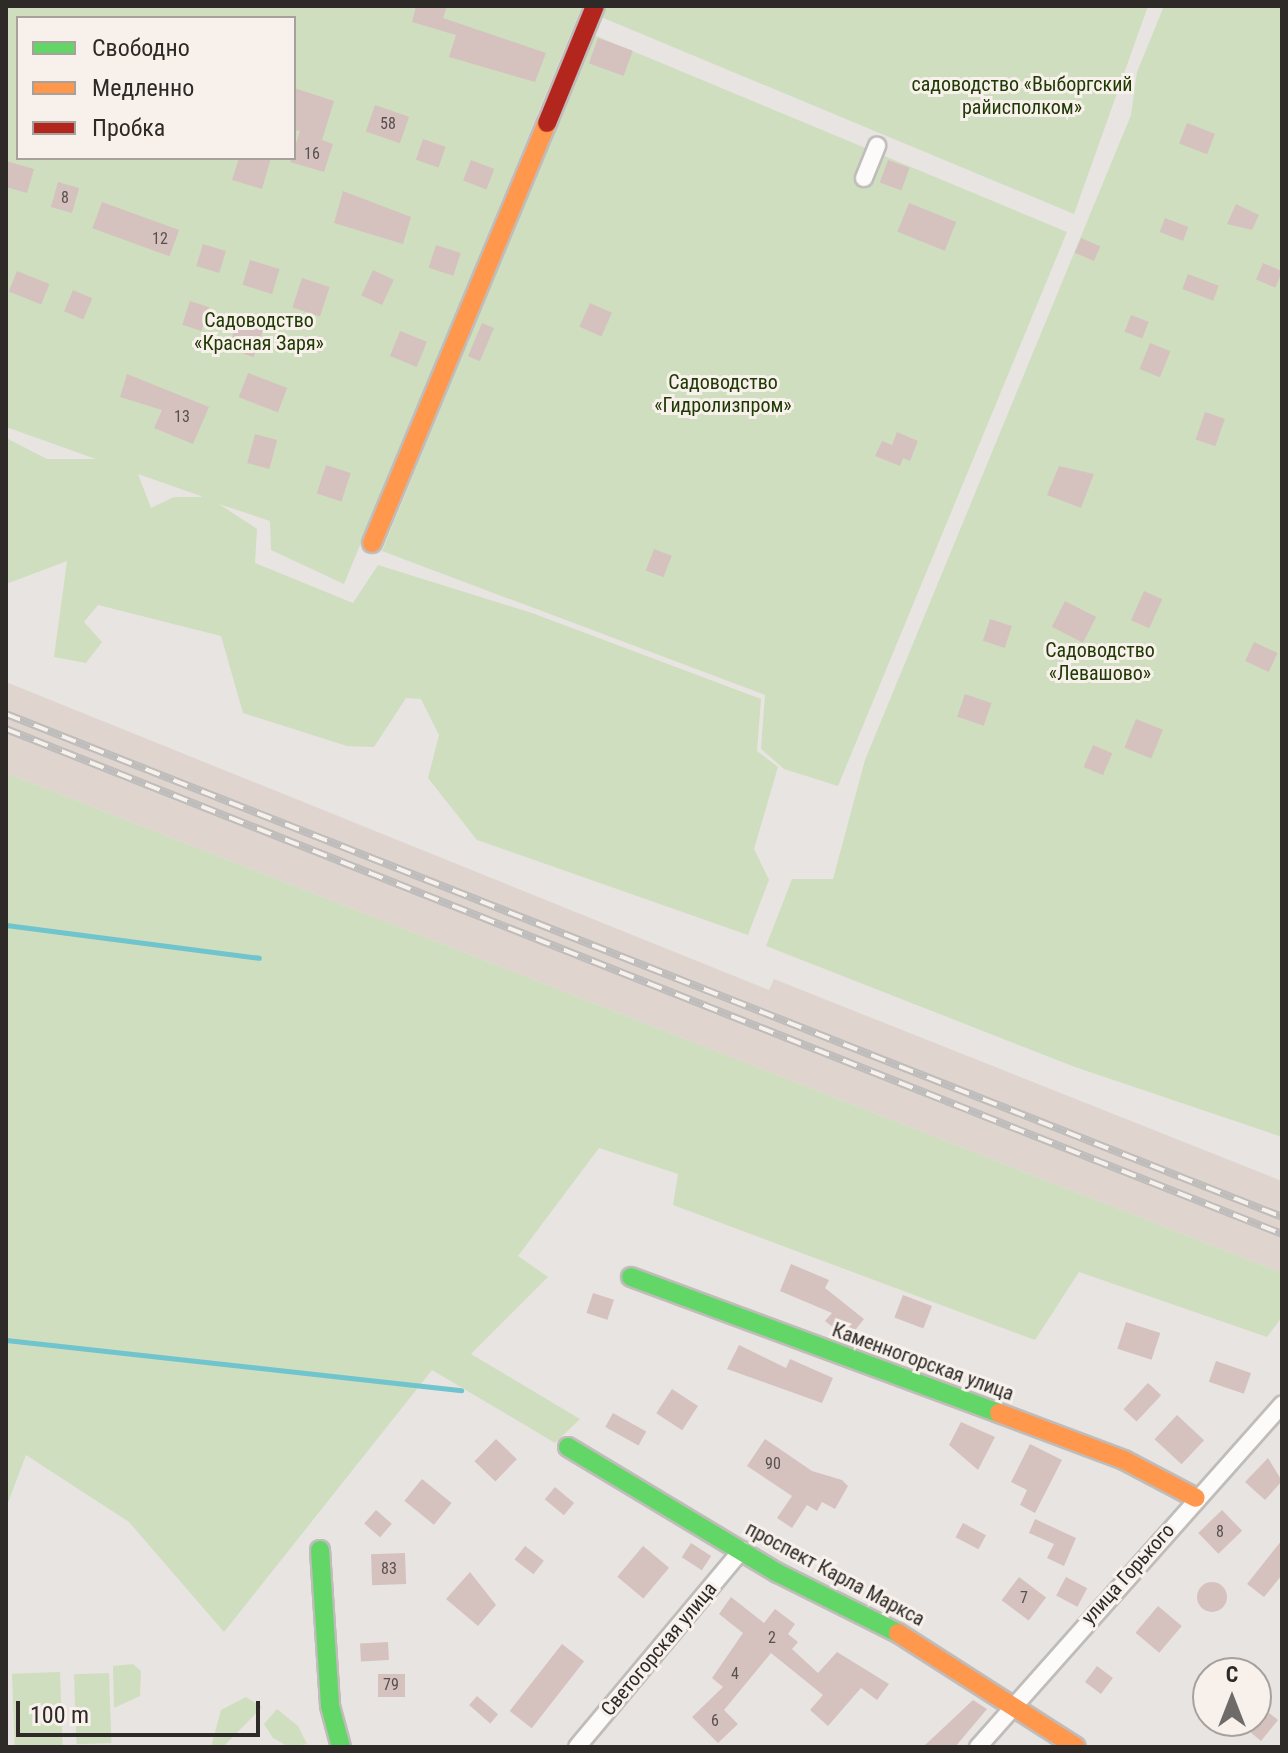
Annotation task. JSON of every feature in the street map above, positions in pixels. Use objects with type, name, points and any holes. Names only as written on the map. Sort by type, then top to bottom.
[{"type":"street","points":[[372,543],[595,6]]},
{"type":"street","points":[[864,178],[877,145]]},
{"type":"street","name":"Каменногорская улица","points":[[631,1277],[1124,1460],[1196,1498]]},
{"type":"street","name":"улица Горького","points":[[978,1747],[1196,1498],[1282,1405]]},
{"type":"street","name":"проспект Карла Маркса","points":[[568,1447],[742,1550],[1015,1702],[1076,1747]]},
{"type":"street","points":[[320,1550],[330,1706],[341,1747]]},
{"type":"street","name":"Светогорская улица","points":[[577,1747],[742,1550]]},
{"type":"shaded area","points":[[6,682],[769,990],[774,979],[1282,1181],[1282,1273],[6,773]]},
{"type":"green space","name":"Садоводство «Красная Заря»","points":[[6,6],[582,6],[344,584],[271,550],[270,521],[219,504],[257,529],[255,563],[353,603],[378,565],[532,613],[761,699],[757,751],[778,767],[754,849],[769,880],[748,935],[477,840],[428,778],[439,735],[421,699],[406,698],[374,747],[347,746],[243,713],[221,636],[98,605],[84,622],[102,642],[86,663],[54,657],[67,561],[6,584],[6,438],[47,459],[96,459],[6,427]],"holes":[[[138,474],[201,496],[174,497],[151,508]]]},
{"type":"green space","name":"садоводство «Выборгский райисполком»","points":[[605,6],[1148,6],[1074,214],[601,17]]},
{"type":"green space","name":"Садоводство «Левашово»","points":[[1164,6],[1282,6],[1282,1137],[1075,1067],[766,946],[792,879],[833,879],[865,760],[1131,115],[1137,72]]},
{"type":"green space","name":"Садоводство «Гидролизпром»","points":[[594,35],[1067,232],[838,786],[784,769],[761,749],[765,695],[382,551]]},
{"type":"green space","points":[[6,773],[1282,1273],[1282,1317],[1267,1337],[1079,1272],[1035,1340],[673,1205],[678,1174],[599,1148],[518,1256],[548,1277],[471,1354],[580,1419],[555,1443],[432,1370],[224,1632],[129,1522],[26,1455],[6,1508]]},
{"type":"green space","points":[[133,1664],[141,1671],[140,1696],[114,1708],[113,1666]]},
{"type":"green space","points":[[60,1672],[63,1747],[15,1747],[12,1674]]},
{"type":"green space","points":[[109,1673],[111,1743],[76,1744],[74,1674]]},
{"type":"green space","points":[[246,1697],[262,1707],[223,1747],[211,1747],[221,1710]]},
{"type":"green space","points":[[277,1709],[298,1726],[307,1744],[289,1747],[273,1738],[264,1724]]},
{"type":"building","points":[[416,6],[447,6],[443,18],[546,53],[535,82],[449,57],[456,35],[412,22]]},
{"type":"building","points":[[598,38],[633,51],[624,76],[589,63]]},
{"type":"building","points":[[296,89],[334,101],[322,140],[333,144],[324,172],[290,162],[296,160],[300,131],[296,130]]},
{"type":"building","points":[[375,105],[409,117],[400,143],[366,131]]},
{"type":"building","points":[[1187,123],[1215,134],[1207,154],[1179,144]]},
{"type":"building","points":[[423,139],[446,147],[439,168],[416,160]]},
{"type":"building","points":[[238,160],[270,160],[262,189],[232,180]]},
{"type":"building","points":[[471,160],[494,169],[486,189],[463,181]]},
{"type":"building","points":[[888,160],[910,168],[901,190],[880,183]]},
{"type":"building","points":[[6,161],[34,169],[27,193],[6,187]]},
{"type":"building","points":[[58,182],[79,188],[72,213],[51,207]]},
{"type":"building","points":[[343,191],[411,217],[403,244],[334,223]]},
{"type":"building","points":[[102,202],[179,230],[169,256],[92,228]]},
{"type":"building","points":[[909,203],[956,222],[945,251],[897,232]]},
{"type":"building","points":[[1236,204],[1259,215],[1252,230],[1227,224]]},
{"type":"building","points":[[1165,218],[1188,227],[1183,241],[1160,232]]},
{"type":"building","points":[[1081,238],[1100,246],[1094,261],[1075,253]]},
{"type":"building","points":[[203,244],[226,251],[219,273],[196,266]]},
{"type":"building","points":[[436,245],[461,253],[453,276],[429,268]]},
{"type":"building","points":[[250,260],[280,269],[272,294],[242,285]]},
{"type":"building","points":[[1263,263],[1282,271],[1275,288],[1256,280]]},
{"type":"building","points":[[373,270],[394,280],[382,305],[361,295]]},
{"type":"building","points":[[17,271],[49,284],[41,305],[9,291]]},
{"type":"building","points":[[1188,274],[1219,286],[1213,301],[1182,289]]},
{"type":"building","points":[[302,278],[330,287],[320,316],[292,307]]},
{"type":"building","points":[[73,290],[92,298],[83,319],[64,311]]},
{"type":"building","points":[[190,301],[209,307],[201,331],[182,325]]},
{"type":"building","points":[[590,303],[612,313],[601,337],[579,327]]},
{"type":"building","points":[[1131,315],[1149,322],[1142,339],[1125,332]]},
{"type":"building","points":[[239,318],[264,327],[253,357],[228,348]]},
{"type":"building","points":[[482,323],[494,328],[480,361],[468,356]]},
{"type":"building","points":[[400,331],[427,342],[417,367],[390,356]]},
{"type":"building","points":[[1150,343],[1170,351],[1160,377],[1140,369]]},
{"type":"building","points":[[248,373],[287,388],[278,412],[239,397]]},
{"type":"building","points":[[127,374],[209,407],[193,444],[154,428],[162,410],[120,397]]},
{"type":"building","points":[[1205,412],[1225,419],[1215,446],[1196,439]]},
{"type":"building","points":[[897,432],[918,441],[910,461],[903,458],[900,466],[875,456],[882,441],[892,445]]},
{"type":"building","points":[[255,434],[277,440],[269,469],[247,463]]},
{"type":"building","points":[[326,465],[351,473],[341,502],[317,494]]},
{"type":"building","points":[[1059,466],[1094,474],[1081,508],[1047,495]]},
{"type":"building","points":[[654,549],[672,556],[663,577],[646,570]]},
{"type":"building","points":[[1144,591],[1162,599],[1149,628],[1131,620]]},
{"type":"building","points":[[1065,601],[1096,617],[1083,643],[1052,627]]},
{"type":"building","points":[[990,619],[1012,626],[1005,648],[983,641]]},
{"type":"building","points":[[1254,642],[1278,653],[1269,672],[1245,661]]},
{"type":"building","points":[[965,694],[991,703],[984,726],[957,717]]},
{"type":"building","points":[[1136,719],[1163,730],[1151,759],[1124,748]]},
{"type":"building","points":[[1093,745],[1112,753],[1103,775],[1084,767]]},
{"type":"building","points":[[791,1264],[829,1280],[825,1288],[864,1319],[848,1339],[825,1321],[832,1313],[780,1291]]},
{"type":"building","points":[[593,1293],[614,1300],[607,1320],[587,1313]]},
{"type":"building","points":[[903,1295],[932,1306],[923,1329],[894,1317]]},
{"type":"building","points":[[1126,1322],[1160,1333],[1152,1360],[1117,1349]]},
{"type":"building","points":[[739,1345],[786,1368],[790,1359],[833,1378],[822,1403],[727,1369]]},
{"type":"building","points":[[1216,1361],[1251,1373],[1244,1394],[1209,1382]]},
{"type":"building","points":[[1148,1383],[1161,1395],[1137,1422],[1123,1409]]},
{"type":"building","points":[[672,1389],[698,1406],[682,1430],[656,1413]]},
{"type":"building","points":[[613,1413],[646,1431],[638,1445],[605,1427]]},
{"type":"building","points":[[1177,1415],[1204,1440],[1182,1464],[1154,1439]]},
{"type":"building","points":[[961,1422],[995,1437],[978,1470],[949,1445]]},
{"type":"building","points":[[496,1439],[517,1459],[495,1481],[474,1461]]},
{"type":"building","points":[[765,1439],[812,1471],[842,1480],[848,1486],[835,1509],[822,1502],[817,1511],[807,1505],[792,1528],[777,1518],[792,1496],[747,1466]]},
{"type":"building","points":[[1030,1444],[1062,1460],[1035,1513],[1020,1505],[1027,1490],[1011,1482]]},
{"type":"building","points":[[1268,1458],[1282,1481],[1265,1500],[1245,1482]]},
{"type":"building","points":[[422,1479],[452,1503],[434,1525],[404,1501]]},
{"type":"building","points":[[555,1487],[574,1503],[564,1515],[545,1499]]},
{"type":"building","points":[[376,1510],[392,1524],[380,1537],[364,1524]]},
{"type":"building","points":[[1222,1510],[1242,1531],[1218,1554],[1198,1533]]},
{"type":"building","points":[[1035,1519],[1076,1538],[1064,1566],[1047,1558],[1054,1544],[1029,1533]]},
{"type":"building","points":[[963,1523],[986,1535],[978,1549],[955,1537]]},
{"type":"building","points":[[1282,1540],[1282,1575],[1264,1597],[1247,1584]]},
{"type":"building","points":[[691,1543],[711,1556],[702,1570],[682,1557]]},
{"type":"building","points":[[525,1546],[544,1561],[533,1574],[515,1559]]},
{"type":"building","points":[[643,1546],[669,1568],[643,1598],[617,1577]]},
{"type":"building","points":[[405,1553],[406,1584],[372,1585],[371,1554]]},
{"type":"building","points":[[470,1572],[496,1605],[478,1626],[446,1599]]},
{"type":"building","points":[[1019,1577],[1046,1597],[1029,1621],[1002,1600]]},
{"type":"building","points":[[1066,1577],[1087,1588],[1077,1607],[1056,1596]]},
{"type":"building","points":[[1212,1582],[1223,1586],[1227,1597],[1223,1608],[1212,1612],[1201,1608],[1197,1597],[1201,1586]]},
{"type":"building","points":[[731,1597],[764,1623],[775,1609],[795,1624],[788,1634],[798,1642],[792,1649],[818,1673],[837,1652],[889,1684],[877,1700],[861,1688],[828,1726],[810,1710],[823,1695],[771,1653],[724,1710],[738,1724],[718,1743],[692,1717],[723,1687],[712,1678],[743,1633],[719,1614]]},
{"type":"building","points":[[1158,1606],[1182,1626],[1159,1653],[1136,1633]]},
{"type":"building","points":[[388,1642],[389,1660],[361,1661],[360,1643]]},
{"type":"building","points":[[562,1644],[584,1661],[532,1728],[510,1711]]},
{"type":"building","points":[[1097,1666],[1113,1678],[1101,1694],[1085,1682]]},
{"type":"building","points":[[378,1674],[405,1674],[405,1697],[378,1697]]},
{"type":"building","points":[[477,1696],[498,1714],[490,1723],[469,1705]]},
{"type":"building","points":[[973,1700],[987,1709],[955,1747],[923,1747]]},
{"type":"waterway","points":[[6,925],[259,958]]},
{"type":"waterway","points":[[6,1340],[461,1390]]},
{"type":"railway","points":[[6,714],[1282,1217]]},
{"type":"railway","points":[[6,729],[1282,1234]]},
{"type":"traffic: fast","points":[[631,1277],[999,1413]]},
{"type":"traffic: fast","points":[[568,1447],[778,1573],[898,1633]]},
{"type":"traffic: fast","points":[[320,1550],[330,1706],[341,1747]]},
{"type":"traffic: slow","points":[[372,543],[547,123]]},
{"type":"traffic: slow","points":[[999,1413],[1124,1460],[1196,1498]]},
{"type":"traffic: slow","points":[[898,1633],[1076,1747]]},
{"type":"traffic: jam","points":[[547,123],[595,6]]}]
